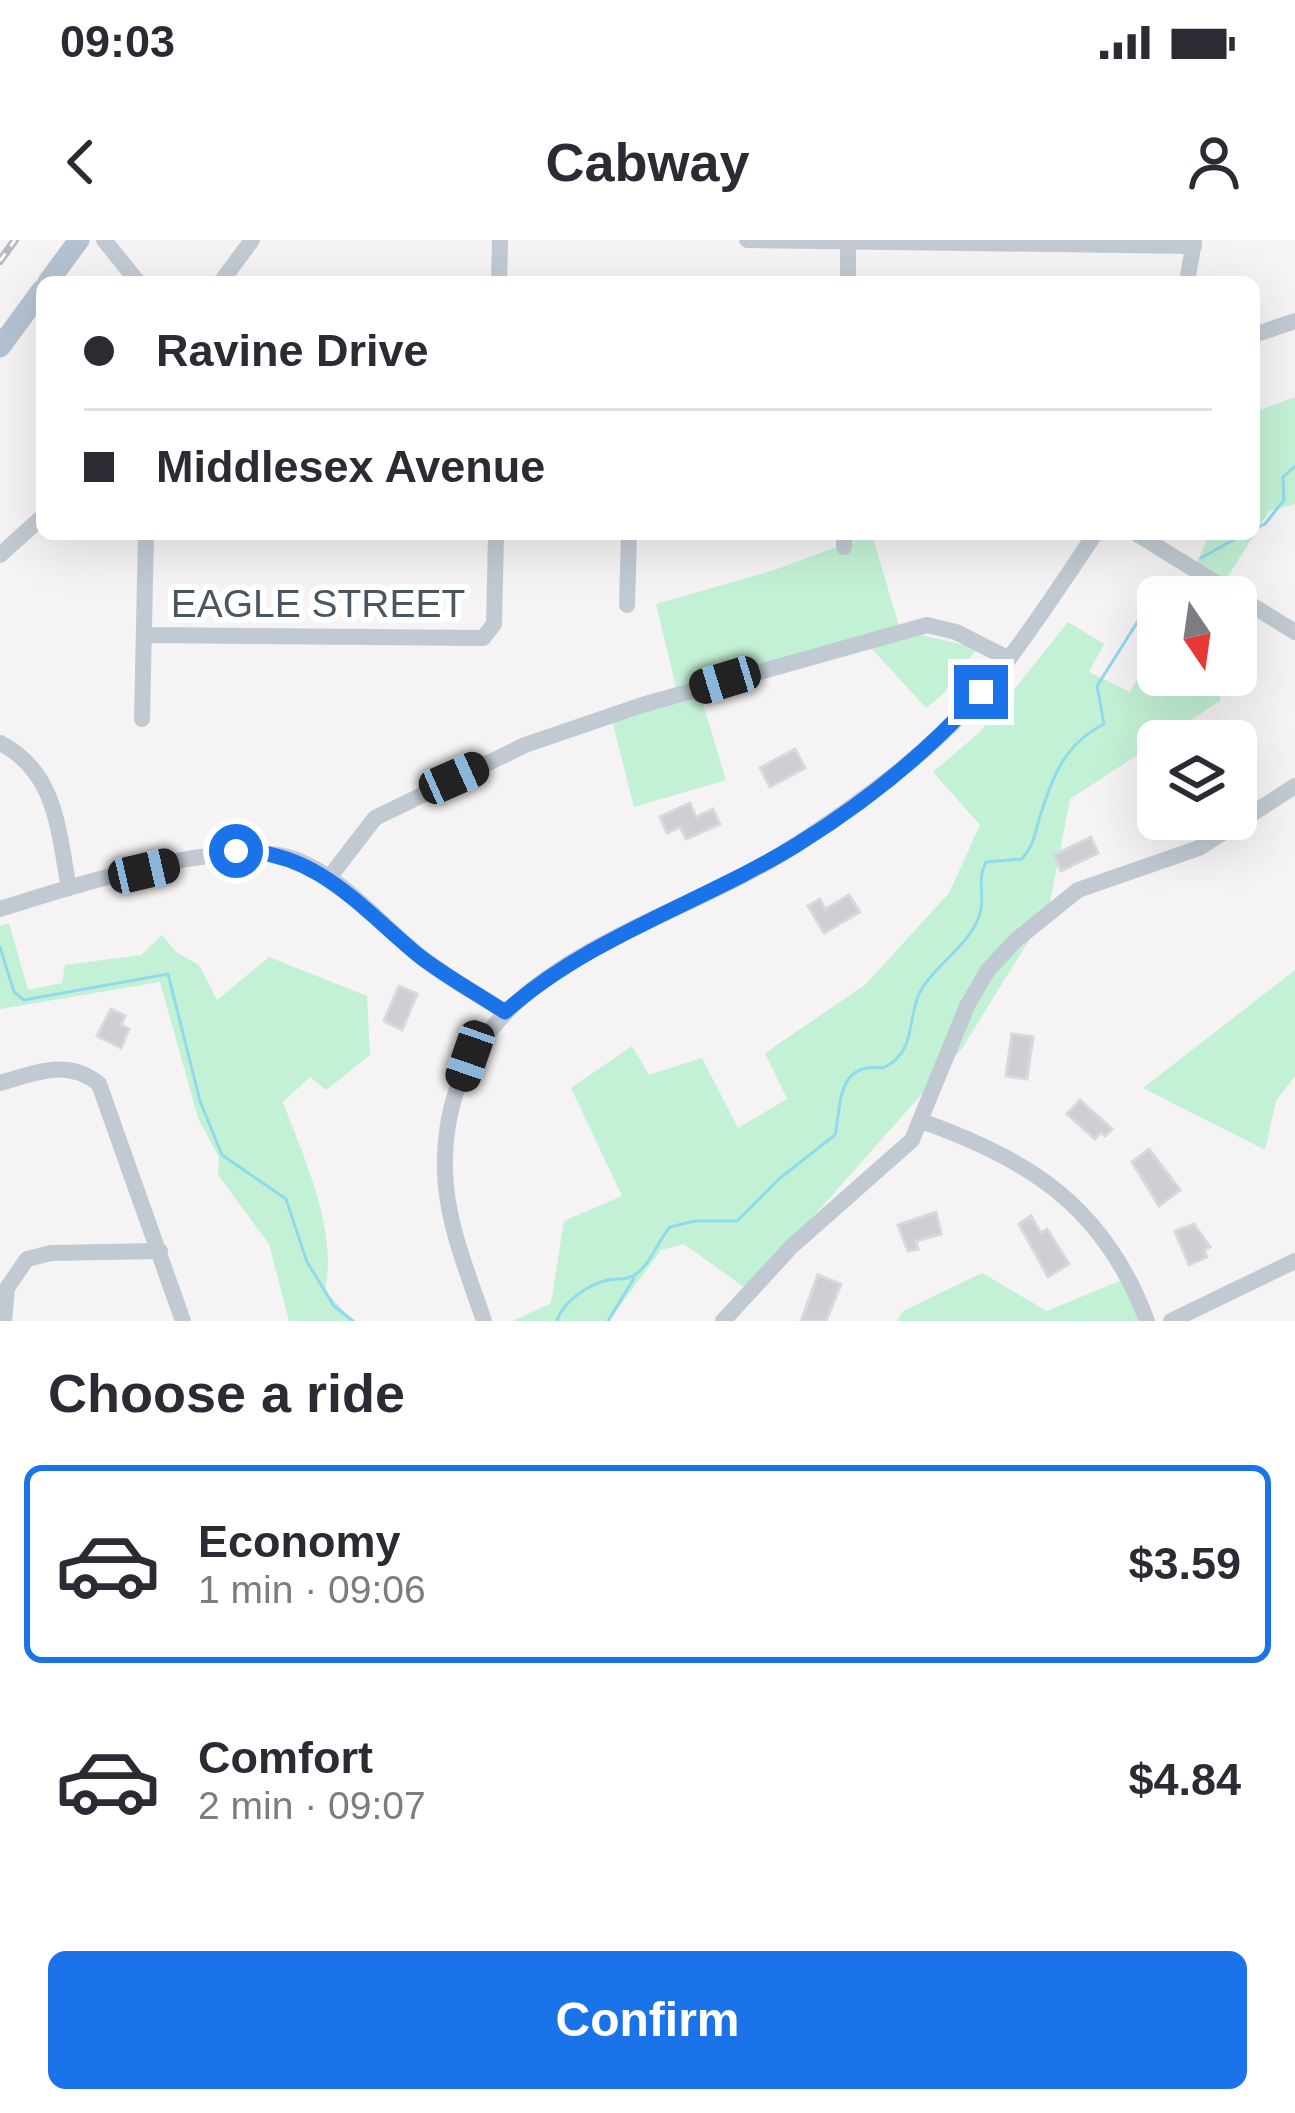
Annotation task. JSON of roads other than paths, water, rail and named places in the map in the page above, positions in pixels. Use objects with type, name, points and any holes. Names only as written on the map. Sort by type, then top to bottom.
[{"type":"main road","points":[[52,276],[79,240]]},
{"type":"main road","points":[[0,347],[36,298]]},
{"type":"street","points":[[104,240],[133,276]]},
{"type":"street","points":[[225,276],[252,240]]},
{"type":"street","points":[[499,276],[500,240]]},
{"type":"street","points":[[747,240],[1194,243],[1188,276]]},
{"type":"street","points":[[848,241],[848,276]]},
{"type":"street","points":[[1260,332],[1295,321]]},
{"type":"street","points":[[0,555],[36,522]]},
{"type":"street","points":[[142,718],[146,540]]},
{"type":"street","name":"EAGLE STREET","points":[[145,634],[475,639],[490,634],[496,540]]},
{"type":"street","points":[[627,604],[629,540]]},
{"type":"street","points":[[484,1321],[454,1228],[445,1173],[449,1117],[470,1056],[505,1012],[556,970],[796,845],[875,790],[952,724],[1009,659],[1091,540]]},
{"type":"street","points":[[1147,540],[1295,632]]},
{"type":"street","points":[[328,879],[375,818],[525,746],[642,705],[927,625],[956,632],[1009,659]]},
{"type":"street","points":[[0,743],[24,755],[49,792],[69,888]]},
{"type":"street","points":[[723,1321],[791,1246],[912,1139],[967,1006],[988,970],[1051,908],[1108,877],[1199,848],[1295,786]]},
{"type":"street","points":[[0,909],[69,888],[236,851],[262,851],[299,860],[328,879],[376,914],[419,956],[505,1012]]},
{"type":"street","points":[[0,1083],[70,1068],[99,1084],[184,1321]]},
{"type":"street","points":[[921,1121],[1004,1153],[1072,1202],[1125,1267],[1147,1321]]},
{"type":"street","points":[[4,1321],[8,1288],[27,1259],[51,1253],[160,1251]]},
{"type":"street","points":[[1171,1321],[1295,1261]]},
{"type":"waterway","points":[[1260,526],[1284,500],[1283,477],[1295,466]]},
{"type":"waterway","points":[[1201,558],[1233,540]]},
{"type":"waterway","points":[[557,1321],[564,1307],[585,1290],[636,1274],[670,1227],[695,1221],[737,1221],[780,1178],[835,1135],[849,1078],[857,1071],[883,1068],[901,1054],[919,994],[971,933],[982,903],[986,862],[1022,859],[1062,762],[1079,741],[1104,724],[1097,686],[1137,623]]},
{"type":"waterway","points":[[0,947],[14,992],[24,1000],[168,974],[200,1101],[222,1155],[286,1199],[307,1262],[334,1306],[353,1321]]},
{"type":"waterway","points":[[608,1321],[634,1278]]},
{"type":"railway","points":[[0,261],[15,240]]}]
